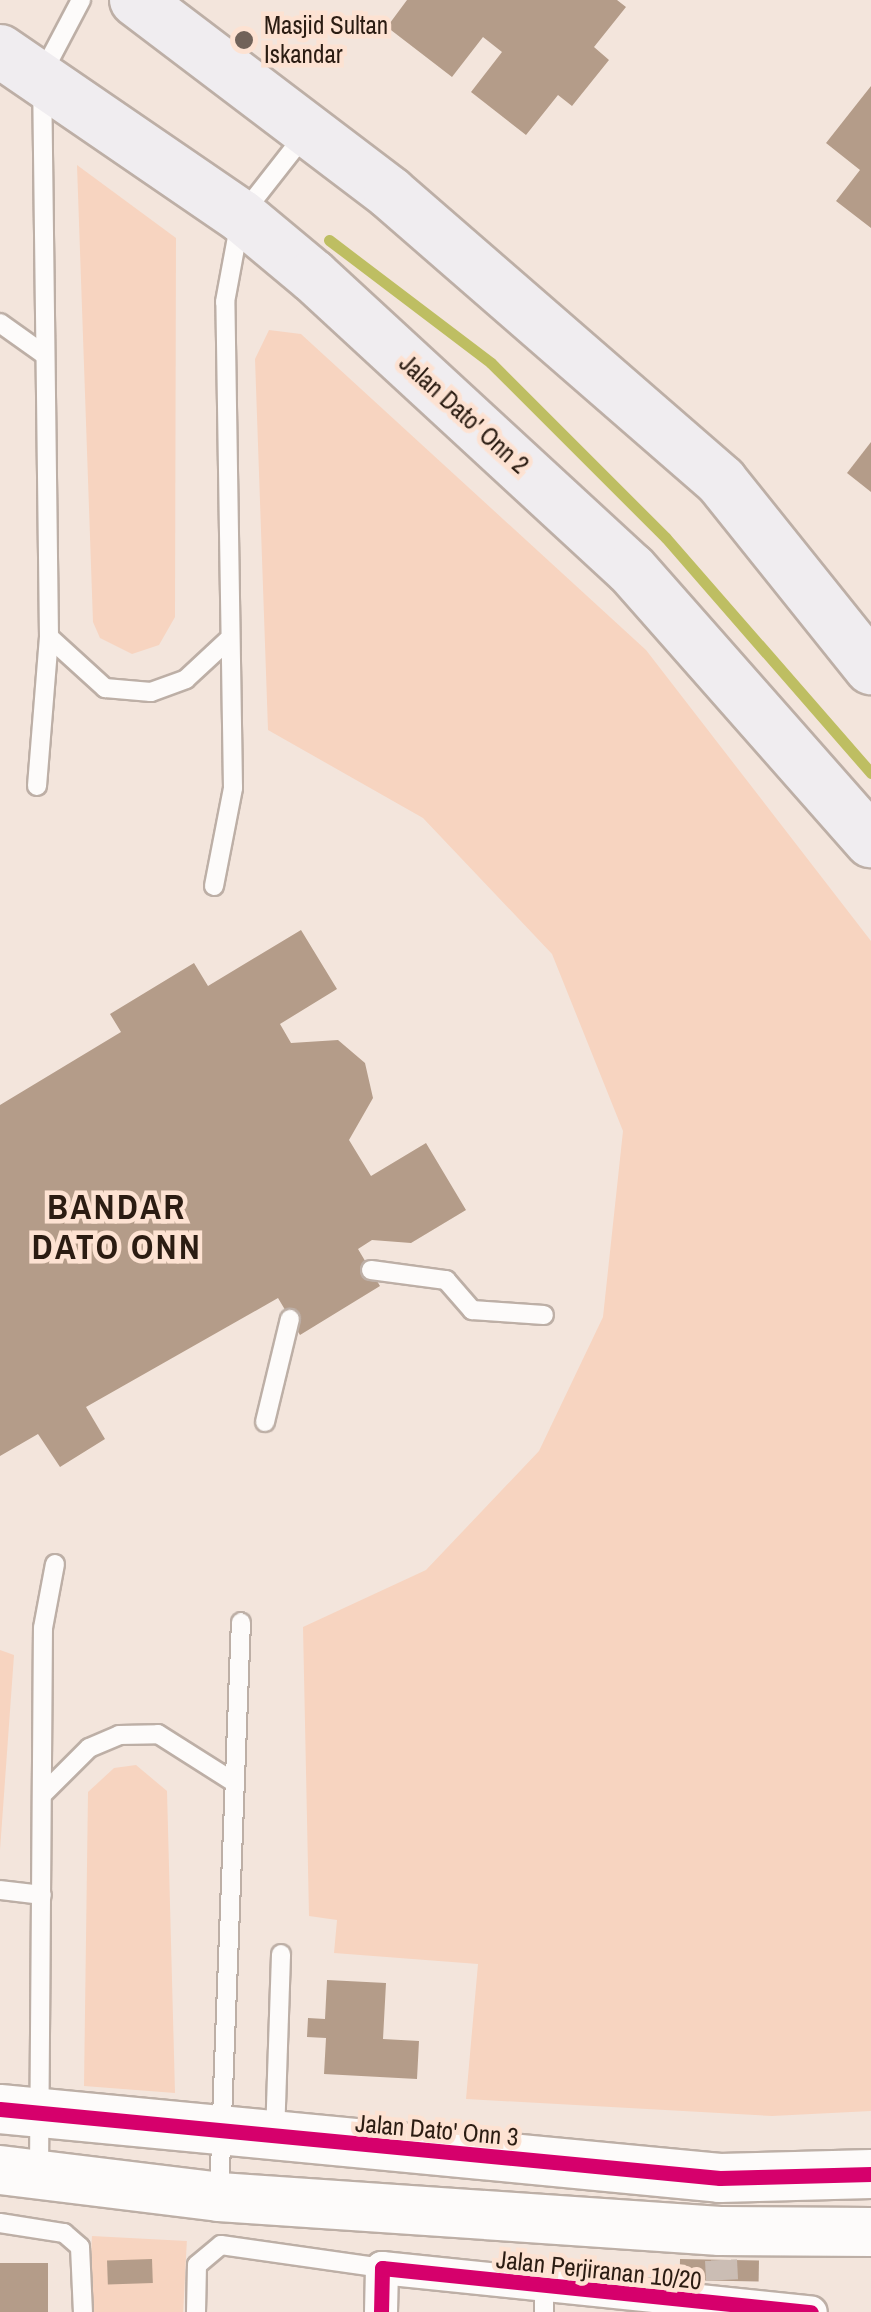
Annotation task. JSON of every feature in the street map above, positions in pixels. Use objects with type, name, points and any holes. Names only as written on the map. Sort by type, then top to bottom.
[{"type":"main road","points":[[136,0],[390,193],[721,481],[871,668]]},
{"type":"main road","name":"Jalan Dato' Onn 2","points":[[21,62],[241,216],[631,569],[871,841]]},
{"type":"main road","name":"Jalan Dato' Onn 3","points":[[20,2112],[275,2142],[720,2178],[871,2174]]},
{"type":"main road","points":[[19,2173],[220,2196],[722,2278],[871,2232]]},
{"type":"street","points":[[720,2178],[722,2278]]},
{"type":"street","points":[[381,2312],[382,2268]]},
{"type":"street","name":"Jalan Perjiranan 10/20","points":[[382,2268],[544,2301],[722,2278],[811,2312]]},
{"type":"lane","points":[[36,786],[49,637],[42,353],[21,62],[81,0]]},
{"type":"lane","points":[[214,886],[233,788],[227,641],[225,302],[241,216],[306,132]]},
{"type":"lane","points":[[0,324],[42,353]]},
{"type":"lane","points":[[49,637],[105,688],[151,692],[186,679],[227,641]]},
{"type":"lane","points":[[371,1270],[446,1280],[472,1310],[544,1315]]},
{"type":"lane","points":[[265,1422],[290,1319]]},
{"type":"lane","points":[[19,2173],[20,2112],[42,1895],[43,1628],[55,1564]]},
{"type":"lane","points":[[220,2196],[232,1781],[241,1622]]},
{"type":"lane","points":[[43,1794],[88,1748],[119,1735],[158,1734],[232,1781]]},
{"type":"lane","points":[[0,1890],[42,1895]]},
{"type":"lane","points":[[275,2142],[281,1954]]},
{"type":"lane","points":[[0,2223],[64,2233],[80,2246],[83,2312]]},
{"type":"lane","points":[[196,2312],[197,2265],[221,2245],[382,2268]]},
{"type":"shaded area","points":[[77,165],[176,238],[175,617],[159,645],[132,654],[100,638],[93,622]]},
{"type":"shaded area","points":[[269,330],[301,334],[646,650],[871,941],[871,2111],[772,2116],[466,2099],[478,1964],[334,1953],[337,1920],[309,1916],[303,1627],[426,1570],[539,1451],[603,1317],[623,1131],[552,954],[423,818],[268,730],[255,359]]},
{"type":"shaded area","points":[[0,1650],[14,1655],[0,1850]]},
{"type":"shaded area","points":[[136,1765],[167,1791],[175,2093],[84,2086],[88,1792],[114,1768]]},
{"type":"shaded area","points":[[92,2236],[187,2241],[183,2312],[88,2312]]},
{"type":"building","points":[[407,0],[617,0],[626,7],[594,47],[609,60],[572,106],[558,95],[526,135],[471,92],[502,52],[483,37],[452,77],[387,27]]},
{"type":"building","points":[[871,86],[871,228],[836,201],[860,170],[826,143]]},
{"type":"building","points":[[871,442],[871,492],[847,473]]},
{"type":"building","points":[[301,930],[337,989],[280,1024],[291,1043],[338,1040],[365,1063],[373,1098],[349,1140],[371,1176],[426,1143],[466,1210],[411,1243],[372,1240],[358,1249],[380,1286],[300,1335],[278,1298],[86,1407],[105,1439],[60,1467],[38,1434],[0,1456],[0,1105],[121,1032],[110,1014],[194,963],[208,986]]},
{"type":"building","points":[[327,1980],[386,1983],[383,2039],[419,2041],[417,2079],[324,2074],[326,2038],[307,2037],[308,2018],[325,2019]]},
{"type":"building","points":[[152,2259],[153,2283],[108,2285],[107,2261]]},
{"type":"building","points":[[680,2259],[759,2260],[759,2281],[680,2280]]},
{"type":"building","points":[[0,2263],[48,2263],[48,2312],[0,2312]]},
{"type":"waterway","points":[[329,240],[491,363],[666,538],[871,773]]},
{"type":"tunnel","points":[[721,2260],[722,2280]]},
{"type":"cycle path","points":[[0,2109],[720,2178],[871,2174]]},
{"type":"cycle path","points":[[381,2312],[382,2268],[811,2312]]},
{"type":"place","name":"Masjid Sultan Iskandar","points":[[244,40]]},
{"type":"district","name":"BANDAR DATO ONN","points":[[117,1227]]}]
